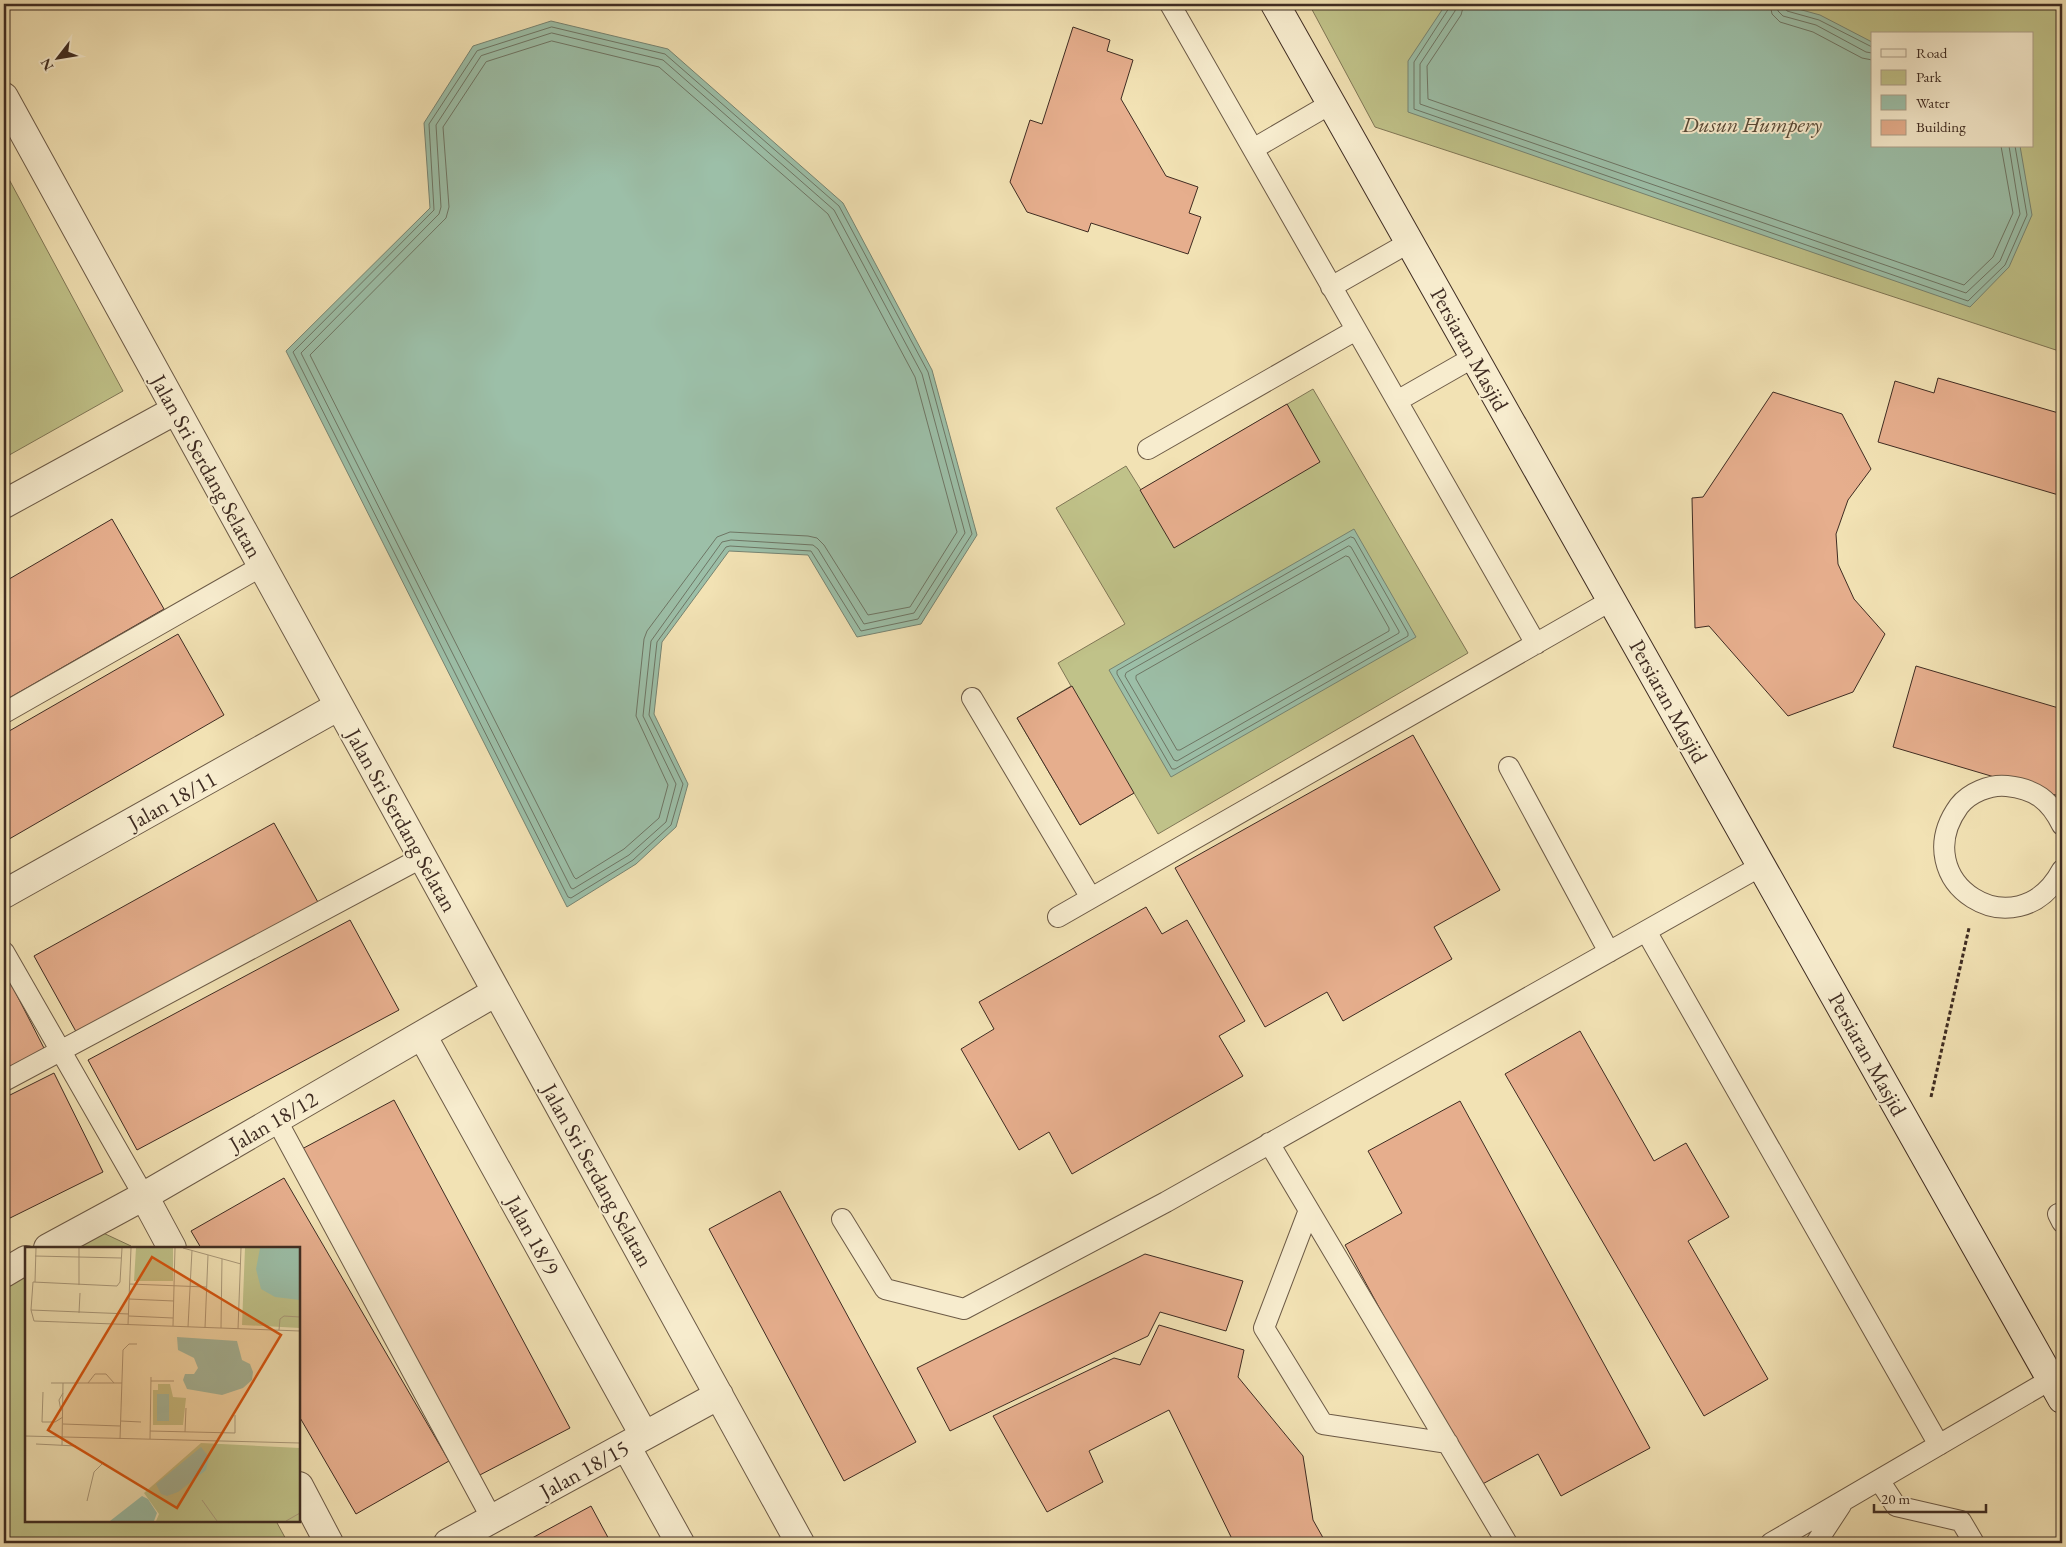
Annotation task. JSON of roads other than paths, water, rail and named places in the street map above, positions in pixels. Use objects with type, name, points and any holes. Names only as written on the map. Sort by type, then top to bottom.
[{"type":"street","name":"Persiaran Masjid","points":[[1275,4],[1920,1147],[2058,1384]]},
{"type":"street","name":"Jalan Sri Serdang Selatan","points":[[4,97],[800,1543]]},
{"type":"street","points":[[4,504],[176,410]]},
{"type":"street","name":"Jalan 18/11","points":[[4,894],[339,706]]},
{"type":"street","name":"Jalan 18/12","points":[[50,1247],[144,1196],[496,992]]},
{"type":"street","name":"Jalan 18/9","points":[[422,1035],[635,1441],[680,1543]]},
{"type":"street","points":[[144,1196],[171,1247]]},
{"type":"street","points":[[4,1273],[25,1261]]},
{"type":"street","name":"Jalan 18/15","points":[[448,1543],[719,1395]]},
{"type":"street","points":[[300,1488],[329,1543]]},
{"type":"lane","points":[[1170,4],[1536,644]]},
{"type":"lane","points":[[1253,149],[1332,103]]},
{"type":"lane","points":[[1331,287],[1410,242]]},
{"type":"lane","points":[[1148,449],[1356,330]]},
{"type":"lane","points":[[1397,401],[1474,357]]},
{"type":"lane","points":[[4,713],[262,566]]},
{"type":"lane","points":[[1058,917],[1612,600]]},
{"type":"lane","points":[[972,698],[1091,898]]},
{"type":"lane","points":[[1509,767],[1609,952]]},
{"type":"lane","points":[[2060,880],[2040,898],[2023,906],[2003,909],[1984,905],[1967,895],[1953,879],[1945,860],[1944,838],[1950,819],[1963,802],[1980,790],[2000,785],[2022,787],[2041,796],[2055,811],[2062,825]]},
{"type":"lane","points":[[4,1081],[423,858]]},
{"type":"lane","points":[[842,1219],[885,1289],[964,1309],[1166,1202],[1761,866]]},
{"type":"lane","points":[[1646,931],[1939,1445]]},
{"type":"lane","points":[[4,952],[144,1196]]},
{"type":"lane","points":[[276,1119],[492,1519]]},
{"type":"lane","points":[[1269,1143],[1507,1543]]},
{"type":"lane","points":[[1309,1210],[1264,1328],[1323,1424],[1448,1443]]},
{"type":"lane","points":[[1771,1543],[1939,1445],[2058,1384]]},
{"type":"lane","points":[[1878,1480],[1896,1506],[1961,1521],[1974,1543]]},
{"type":"lane","points":[[1816,1543],[1843,1501]]},
{"type":"water","name":"Dusun Humpery","points":[[1446,4],[1780,4],[1820,15],[1871,41],[1871,148],[2020,148],[2032,215],[2009,267],[1970,307],[1408,112],[1408,61]]},
{"type":"water","points":[[551,21],[668,49],[843,203],[932,370],[977,535],[921,624],[857,637],[808,555],[729,551],[662,642],[654,714],[688,784],[676,827],[636,864],[567,907],[286,351],[430,208],[424,123],[473,46]]},
{"type":"water","points":[[1354,529],[1416,637],[1171,777],[1109,670]]}]
